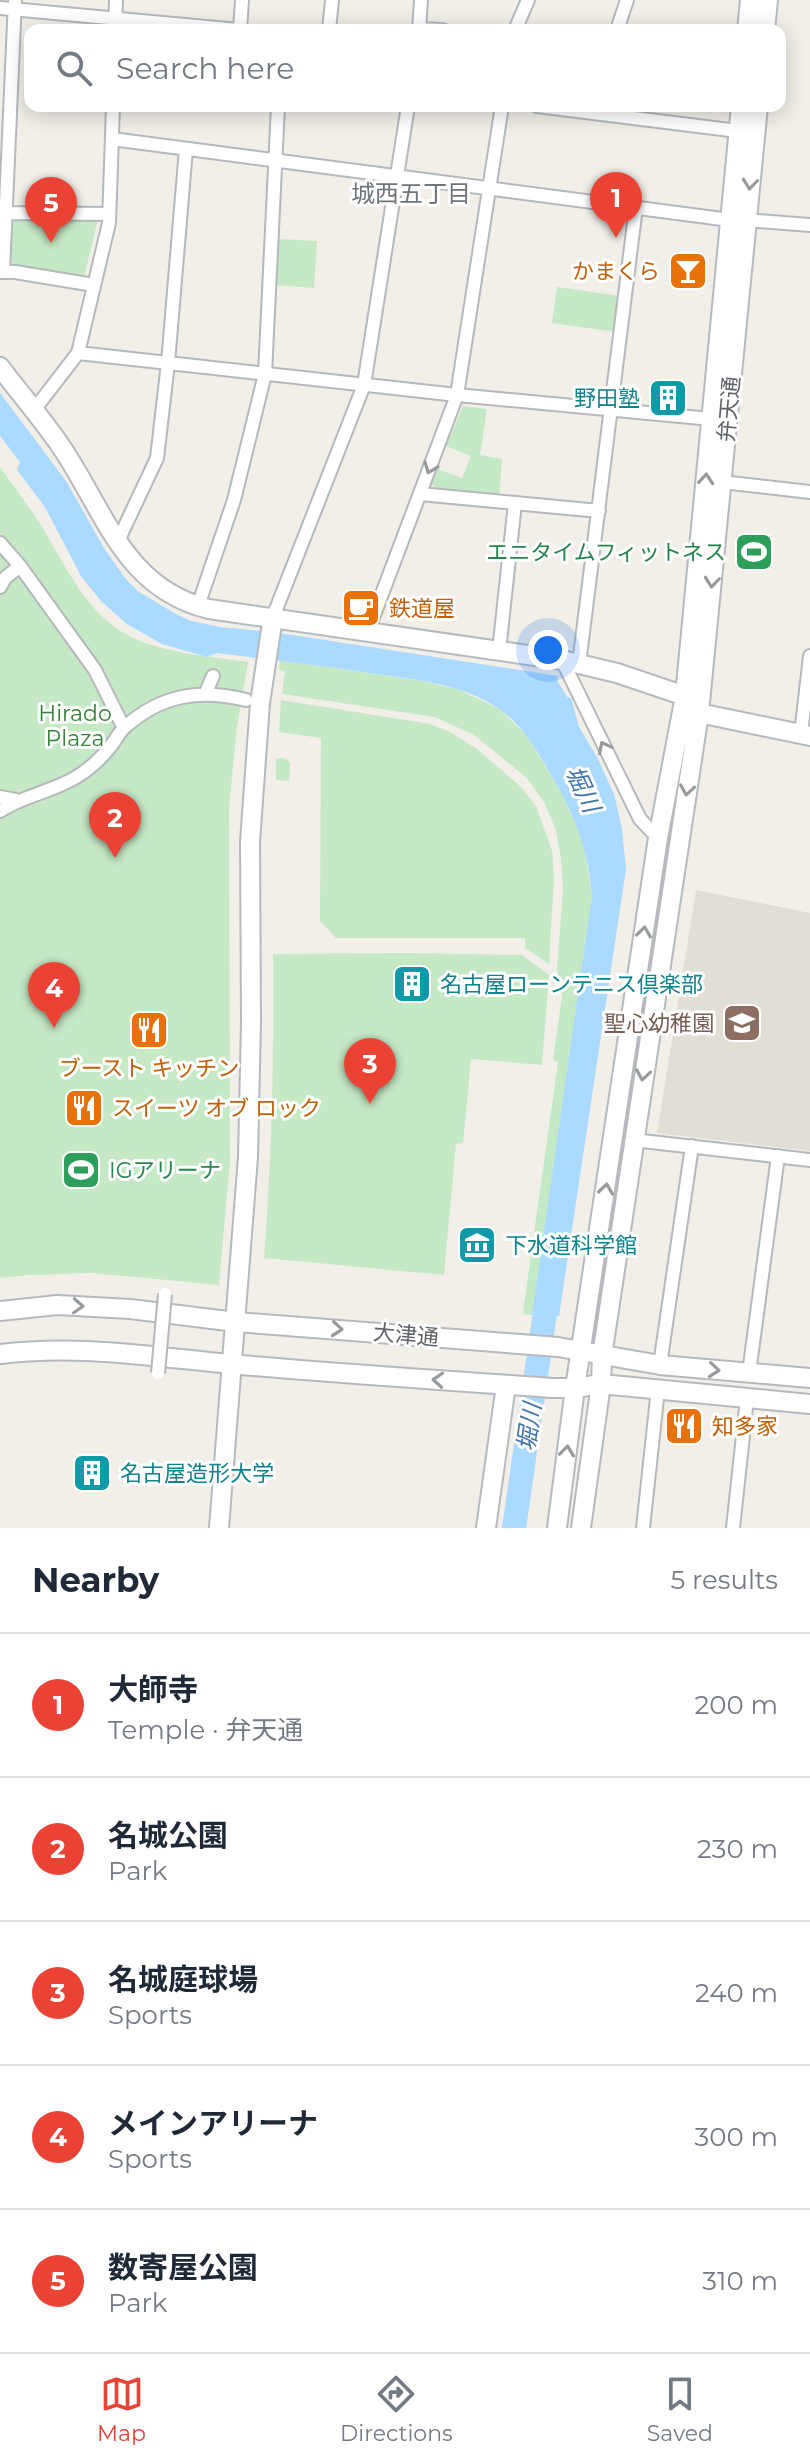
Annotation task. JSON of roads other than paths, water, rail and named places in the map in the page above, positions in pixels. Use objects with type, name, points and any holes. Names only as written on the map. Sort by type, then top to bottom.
[{"type":"street","points":[[0,8],[15,5],[115,24],[116,0]]},
{"type":"street","points":[[240,24],[242,0]]},
{"type":"street","points":[[330,24],[332,0]]},
{"type":"street","points":[[419,24],[421,0]]},
{"type":"street","points":[[518,24],[528,0]]},
{"type":"street","points":[[619,24],[627,0]]},
{"type":"street","points":[[748,24],[750,0]]},
{"type":"street","points":[[766,24],[768,0]]},
{"type":"street","points":[[15,5],[2,272],[94,285]]},
{"type":"street","points":[[34,410],[78,353],[109,214],[113,112]]},
{"type":"street","points":[[198,606],[234,500],[265,374],[278,112]]},
{"type":"street","points":[[219,1528],[248,1157],[251,1093],[250,847],[260,703],[272,623],[364,385],[407,112]]},
{"type":"street","points":[[368,631],[457,395],[501,112]]},
{"type":"street","points":[[613,112],[738,131]]},
{"type":"street","name":"弁天通","points":[[581,1528],[633,1140],[699,713],[722,482],[738,220],[740,112]]},
{"type":"street","name":"弁天通","points":[[557,1528],[575,1388],[658,838],[685,696],[711,419],[738,220],[757,112]]},
{"type":"street","points":[[112,139],[738,220],[810,225]]},
{"type":"street","points":[[118,541],[157,458],[186,149]]},
{"type":"street","points":[[636,207],[599,511],[571,662],[640,819],[658,838]]},
{"type":"street","points":[[6,213],[109,214]]},
{"type":"street","points":[[78,353],[457,395],[711,419]]},
{"type":"street","points":[[0,367],[63,450],[132,564],[174,597],[198,606],[272,623],[368,631],[571,662],[617,673],[685,696],[699,713],[805,735],[810,656]]},
{"type":"street","points":[[722,482],[810,492]]},
{"type":"street","points":[[420,494],[599,511]]},
{"type":"street","points":[[499,651],[515,503]]},
{"type":"street","points":[[0,543],[95,670],[124,728]]},
{"type":"street","points":[[0,587],[5,578],[20,566]]},
{"type":"street","points":[[206,692],[213,676]]},
{"type":"street","points":[[0,811],[16,800],[53,790],[81,774],[110,748],[124,728],[172,698],[206,692],[246,700]]},
{"type":"street","points":[[0,797],[16,800]]},
{"type":"street","points":[[633,1140],[810,1160]]},
{"type":"street","points":[[660,1365],[692,1146]]},
{"type":"street","points":[[749,1373],[778,1156]]},
{"type":"street","points":[[158,1373],[165,1294]]},
{"type":"street","name":"大津通","points":[[0,1311],[57,1305],[130,1309],[236,1322],[555,1347],[660,1365],[810,1378]]},
{"type":"street","name":"大津通","points":[[0,1354],[72,1350],[128,1353],[550,1388],[601,1384],[810,1404]]},
{"type":"street","points":[[486,1528],[511,1385]]},
{"type":"street","points":[[643,1528],[658,1389]]},
{"type":"street","points":[[733,1528],[747,1399]]},
{"type":"water","points":[[0,393],[66,481],[125,578],[139,592],[176,614],[191,621],[220,627],[273,632],[558,676],[557,680],[567,697],[571,698],[579,727],[614,794],[626,869],[559,1316],[532,1315],[592,895],[580,835],[562,794],[542,760],[507,715],[467,692],[415,680],[326,667],[217,653],[207,657],[162,644],[127,624],[101,601],[81,576],[45,507],[17,470],[20,462],[0,436]]},
{"type":"waterway","name":"堀川","points":[[514,1528],[549,1285]]},
{"type":"place","name":"大師寺","points":[[616,238]]},
{"type":"place","name":"数寄屋公園","points":[[51,243]]},
{"type":"place","name":"かまくら","points":[[688,271]]},
{"type":"place","name":"野田塾","points":[[668,398]]},
{"type":"place","name":"エニタイムフィットネス","points":[[754,552]]},
{"type":"place","name":"鉄道屋","points":[[361,608]]},
{"type":"place","name":"名城公園","points":[[115,858]]},
{"type":"place","name":"名古屋ローンテニス倶楽部","points":[[412,984]]},
{"type":"place","name":"聖心幼稚園","points":[[742,1023]]},
{"type":"place","name":"メインアリーナ","points":[[54,1028]]},
{"type":"place","name":"ブースト キッチン","points":[[149,1030]]},
{"type":"place","name":"名城庭球場","points":[[370,1104]]},
{"type":"place","name":"スイーツ オブ ロック","points":[[84,1108]]},
{"type":"place","name":"IGアリーナ","points":[[81,1170]]},
{"type":"place","name":"下水道科学館","points":[[477,1245]]},
{"type":"place","name":"知多家","points":[[684,1426]]},
{"type":"place","name":"名古屋造形大学","points":[[92,1473]]},
{"type":"district","name":"城西五丁目","points":[[411,193]]},
{"type":"park label","name":"Hirado Plaza","points":[[75,726]]}]
